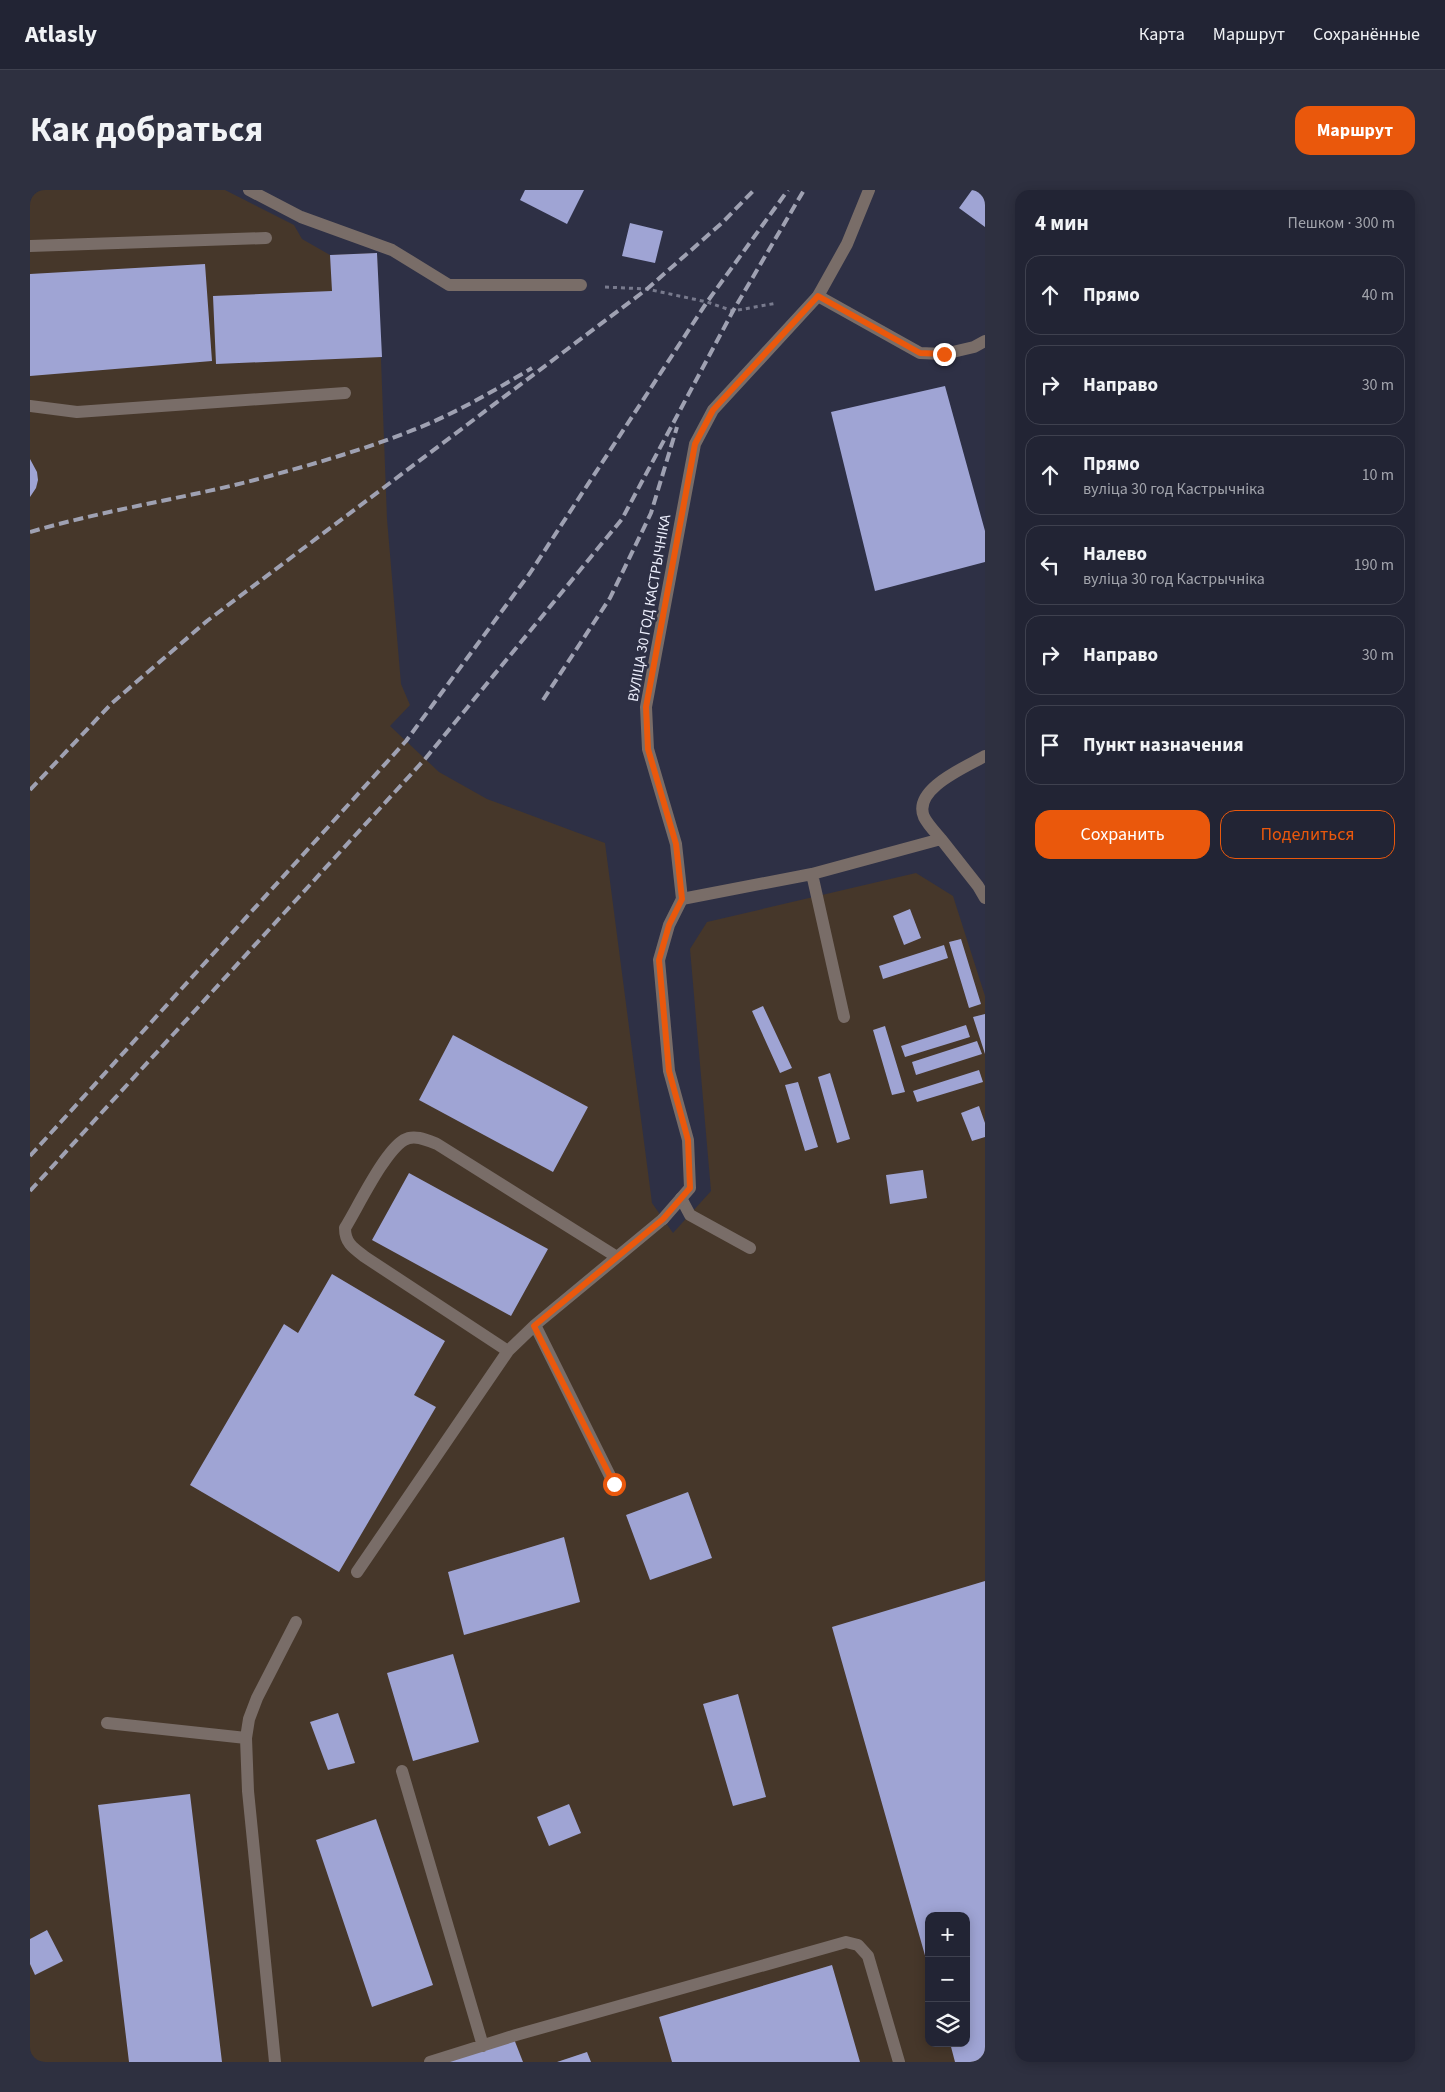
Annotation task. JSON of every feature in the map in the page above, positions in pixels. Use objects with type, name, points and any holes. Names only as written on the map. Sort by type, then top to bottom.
[{"type":"street","points":[[249,190],[301,217],[392,250],[449,285],[582,285]]},
{"type":"street","name":"ВУЛІЦА 30 ГОД КАСТРЫЧНІКА","points":[[682,899],[676,844],[648,749],[646,707],[695,444],[713,410],[818,296],[847,244],[870,190]]},
{"type":"street","points":[[30,246],[266,238]]},
{"type":"street","points":[[818,296],[920,353],[944,354],[985,341]]},
{"type":"street","points":[[30,406],[77,412],[345,394]]},
{"type":"street","points":[[985,756],[942,781],[927,794],[922,806],[924,818],[978,886],[985,898]]},
{"type":"street","points":[[357,1572],[508,1351],[534,1326],[663,1219],[690,1188],[688,1140],[669,1071],[659,960],[669,925],[682,899],[812,874],[941,839]]},
{"type":"street","points":[[812,874],[844,1017]]},
{"type":"street","points":[[508,1351],[364,1257],[345,1239],[345,1228],[388,1156],[404,1140],[421,1138],[437,1144],[617,1257]]},
{"type":"street","points":[[681,1198],[690,1215],[750,1248]]},
{"type":"street","points":[[534,1326],[614,1484]]},
{"type":"street","points":[[275,2062],[249,1800],[246,1738],[249,1719],[257,1698],[296,1622]]},
{"type":"street","points":[[107,1723],[246,1738]]},
{"type":"street","points":[[402,1771],[483,2046]]},
{"type":"street","points":[[430,2062],[846,1942],[858,1945],[868,1956],[899,2062]]},
{"type":"path","points":[[582,285],[647,289],[707,302],[734,311],[818,296]]},
{"type":"shaded area","points":[[30,190],[225,190],[294,225],[302,239],[330,255],[377,253],[387,519],[401,684],[410,705],[390,726],[439,772],[487,799],[605,843],[652,1203],[673,1233],[711,1191],[690,949],[707,922],[916,873],[953,896],[985,996],[985,2062],[30,2062]]},
{"type":"building","points":[[525,190],[584,190],[567,224],[520,200]]},
{"type":"building","points":[[972,190],[985,190],[985,227],[959,208]]},
{"type":"building","points":[[630,223],[663,231],[655,263],[622,256]]},
{"type":"building","points":[[377,253],[382,357],[216,364],[213,296],[332,291],[330,255]]},
{"type":"building","points":[[205,264],[212,361],[30,376],[30,274]]},
{"type":"building","points":[[945,386],[985,531],[985,562],[875,591],[831,412]]},
{"type":"building","points":[[30,459],[37,472],[38,480],[36,488],[30,497]]},
{"type":"building","points":[[910,909],[921,938],[904,945],[893,916]]},
{"type":"building","points":[[961,939],[981,1004],[969,1008],[949,942]]},
{"type":"building","points":[[944,945],[948,958],[883,979],[879,966]]},
{"type":"building","points":[[763,1006],[792,1068],[780,1073],[752,1011]]},
{"type":"building","points":[[985,1014],[985,1054],[973,1017]]},
{"type":"building","points":[[966,1025],[970,1037],[905,1057],[901,1046]]},
{"type":"building","points":[[885,1026],[905,1092],[892,1095],[873,1030]]},
{"type":"building","points":[[453,1035],[588,1107],[553,1172],[419,1100]]},
{"type":"building","points":[[977,1041],[982,1054],[916,1075],[912,1062]]},
{"type":"building","points":[[979,1070],[983,1082],[917,1102],[913,1091]]},
{"type":"building","points":[[830,1073],[850,1139],[837,1143],[818,1077]]},
{"type":"building","points":[[798,1082],[818,1147],[805,1151],[785,1085]]},
{"type":"building","points":[[979,1106],[985,1123],[985,1137],[972,1141],[961,1113]]},
{"type":"building","points":[[923,1170],[927,1198],[890,1204],[886,1175]]},
{"type":"building","points":[[409,1173],[548,1249],[511,1316],[372,1240]]},
{"type":"building","points":[[332,1274],[445,1341],[414,1395],[436,1407],[339,1572],[190,1485],[284,1324],[298,1333]]},
{"type":"building","points":[[688,1492],[712,1558],[650,1580],[626,1515]]},
{"type":"building","points":[[564,1537],[580,1602],[464,1635],[448,1572]]},
{"type":"building","points":[[985,1581],[985,2062],[955,2062],[951,2047],[970,2047],[970,1912],[925,1912],[925,1955],[832,1627]]},
{"type":"building","points":[[453,1654],[479,1742],[413,1761],[387,1673]]},
{"type":"building","points":[[738,1694],[766,1797],[733,1806],[703,1704]]},
{"type":"building","points":[[338,1713],[355,1763],[328,1770],[310,1722]]},
{"type":"building","points":[[190,1794],[222,2062],[129,2062],[98,1805]]},
{"type":"building","points":[[569,1804],[581,1833],[549,1846],[537,1817]]},
{"type":"building","points":[[376,1819],[433,1985],[372,2007],[316,1840]]},
{"type":"building","points":[[47,1930],[63,1961],[35,1975],[30,1964],[30,1939]]},
{"type":"building","points":[[832,1965],[860,2062],[672,2062],[659,2017]]},
{"type":"building","points":[[514,2039],[523,2062],[443,2062]]},
{"type":"building","points":[[587,2052],[591,2062],[557,2062]]},
{"type":"railway","points":[[30,790],[112,703],[207,621],[647,289],[723,222],[754,190]]},
{"type":"railway","points":[[30,1156],[406,741],[530,573],[707,302],[788,190]]},
{"type":"railway","points":[[30,1191],[425,759],[622,519],[733,311],[804,190]]},
{"type":"railway","points":[[30,532],[237,484],[356,451],[440,419],[487,395],[532,368]]},
{"type":"railway","points":[[543,700],[610,598],[651,513],[677,427]]},
{"type":"route","points":[[614,1484],[534,1326],[663,1219],[690,1188],[688,1140],[669,1071],[659,960],[669,925],[682,899],[676,844],[648,749],[646,707],[695,444],[713,410],[818,296],[920,353],[944,354]]}]
